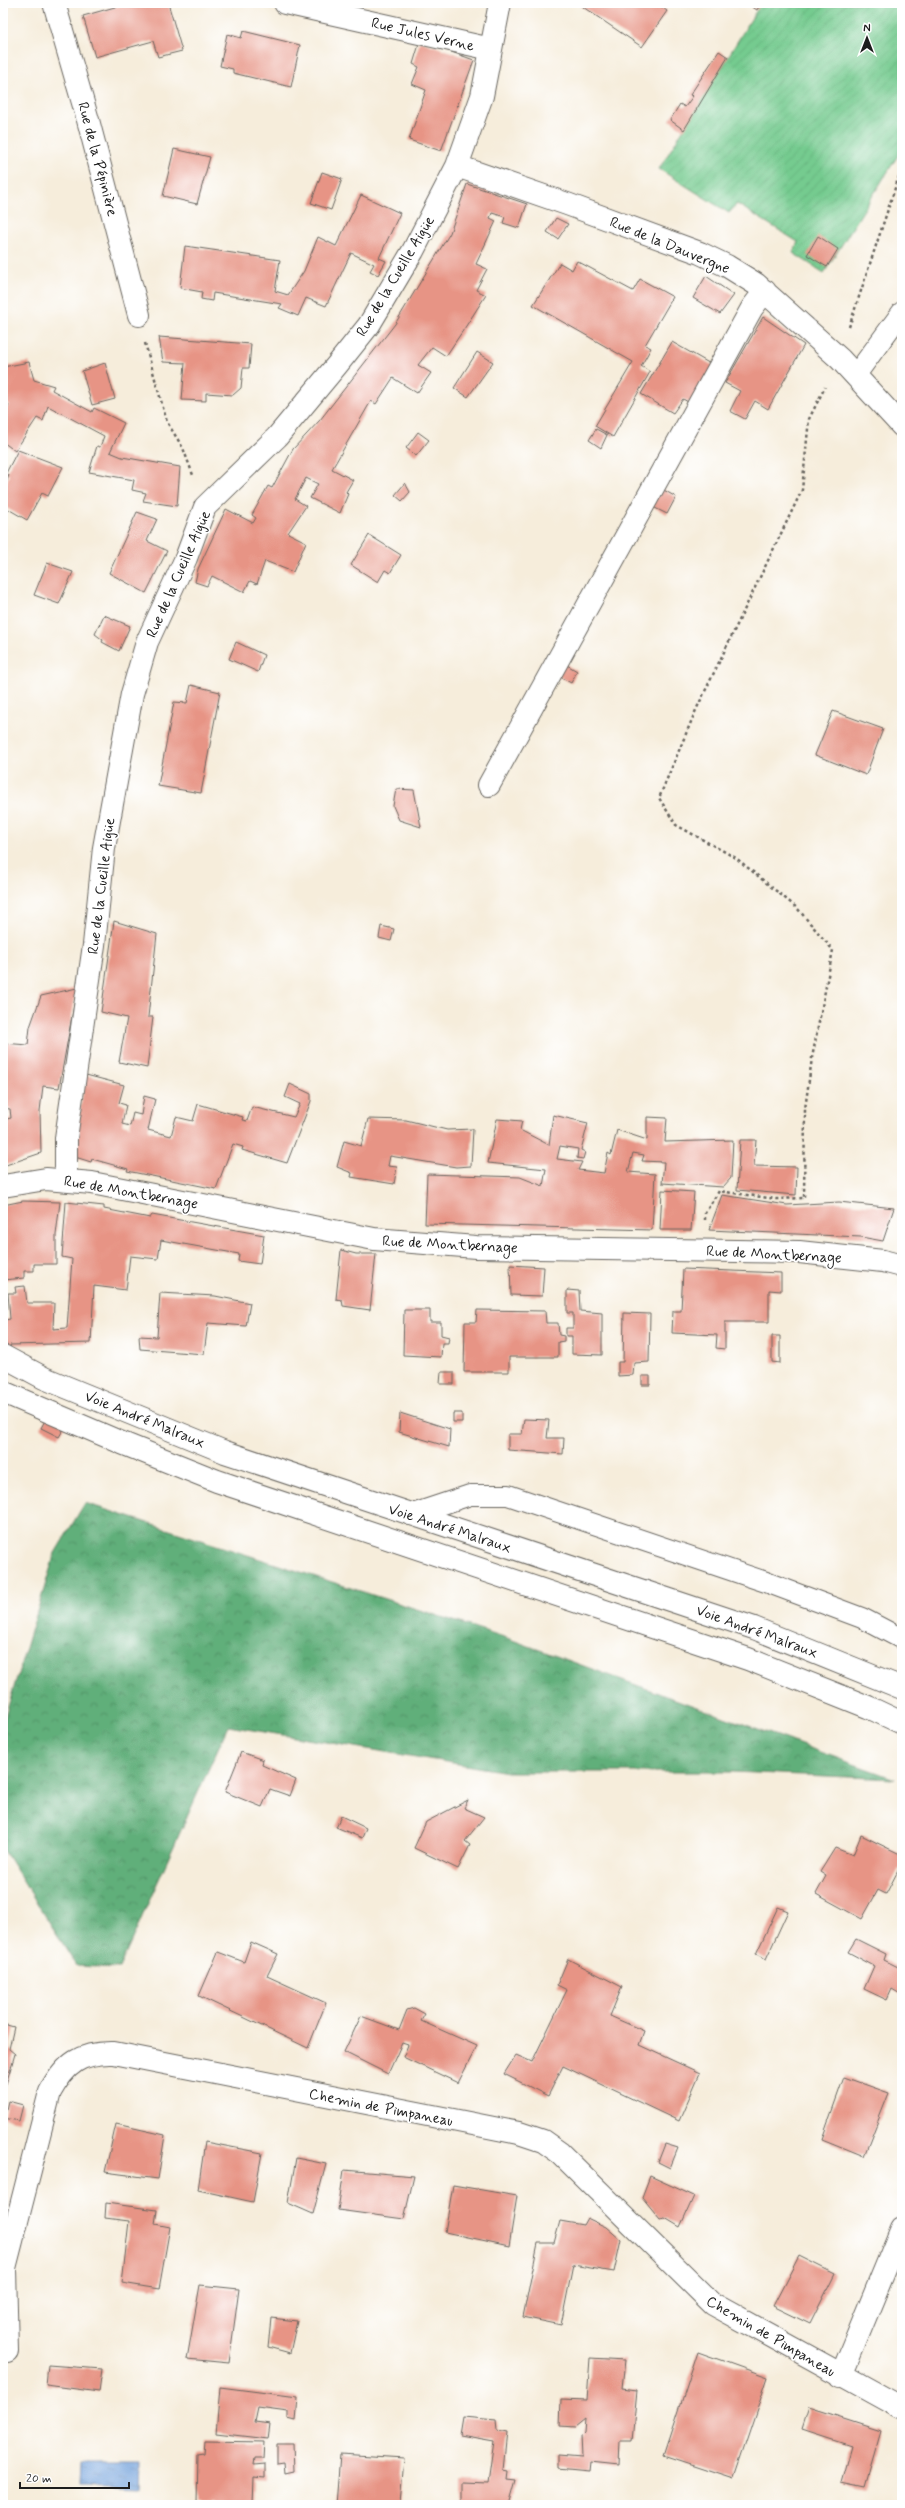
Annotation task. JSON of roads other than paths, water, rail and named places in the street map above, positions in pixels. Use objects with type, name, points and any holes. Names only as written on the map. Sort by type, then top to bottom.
[{"type":"street","name":"Rue de la Pépinière","points":[[54,3],[88,120],[139,315]]},
{"type":"street","name":"Rue Jules Verne","points":[[285,3],[491,49]]},
{"type":"street","name":"Rue de la Cueille Aigüe","points":[[66,1180],[67,1131],[93,953],[104,848],[132,694],[147,642],[186,558],[205,507],[277,437],[369,325],[413,251],[457,166],[482,96],[500,3]]},
{"type":"street","name":"Rue de la Dauvergne","points":[[457,166],[700,253],[727,266],[765,292],[840,359],[902,426]]},
{"type":"street","points":[[489,785],[748,315],[765,292]]},
{"type":"street","name":"Rue de Montbernage","points":[[3,1186],[46,1179],[66,1180],[374,1239],[476,1247],[799,1252],[883,1261],[902,1266]]},
{"type":"street","name":"Voie André Malraux","points":[[3,1356],[44,1378],[225,1452],[410,1515],[754,1628],[902,1688]]},
{"type":"street","name":"Voie André Malraux","points":[[3,1392],[122,1443],[217,1481],[748,1658],[868,1707],[902,1724]]},
{"type":"street","name":"Chemin de Pimpaneau","points":[[7,2350],[5,2268],[44,2109],[58,2078],[70,2064],[84,2056],[99,2052],[114,2053],[519,2133],[543,2141],[560,2153],[712,2304],[841,2376],[902,2408]]},
{"type":"street","points":[[841,2376],[902,2228]]},
{"type":"lane","points":[[855,376],[902,312]]},
{"type":"lane","points":[[410,1515],[470,1495],[508,1495],[773,1585],[862,1618],[902,1639]]},
{"type":"water","points":[[81,2462],[141,2462],[140,2487],[80,2485]]}]
